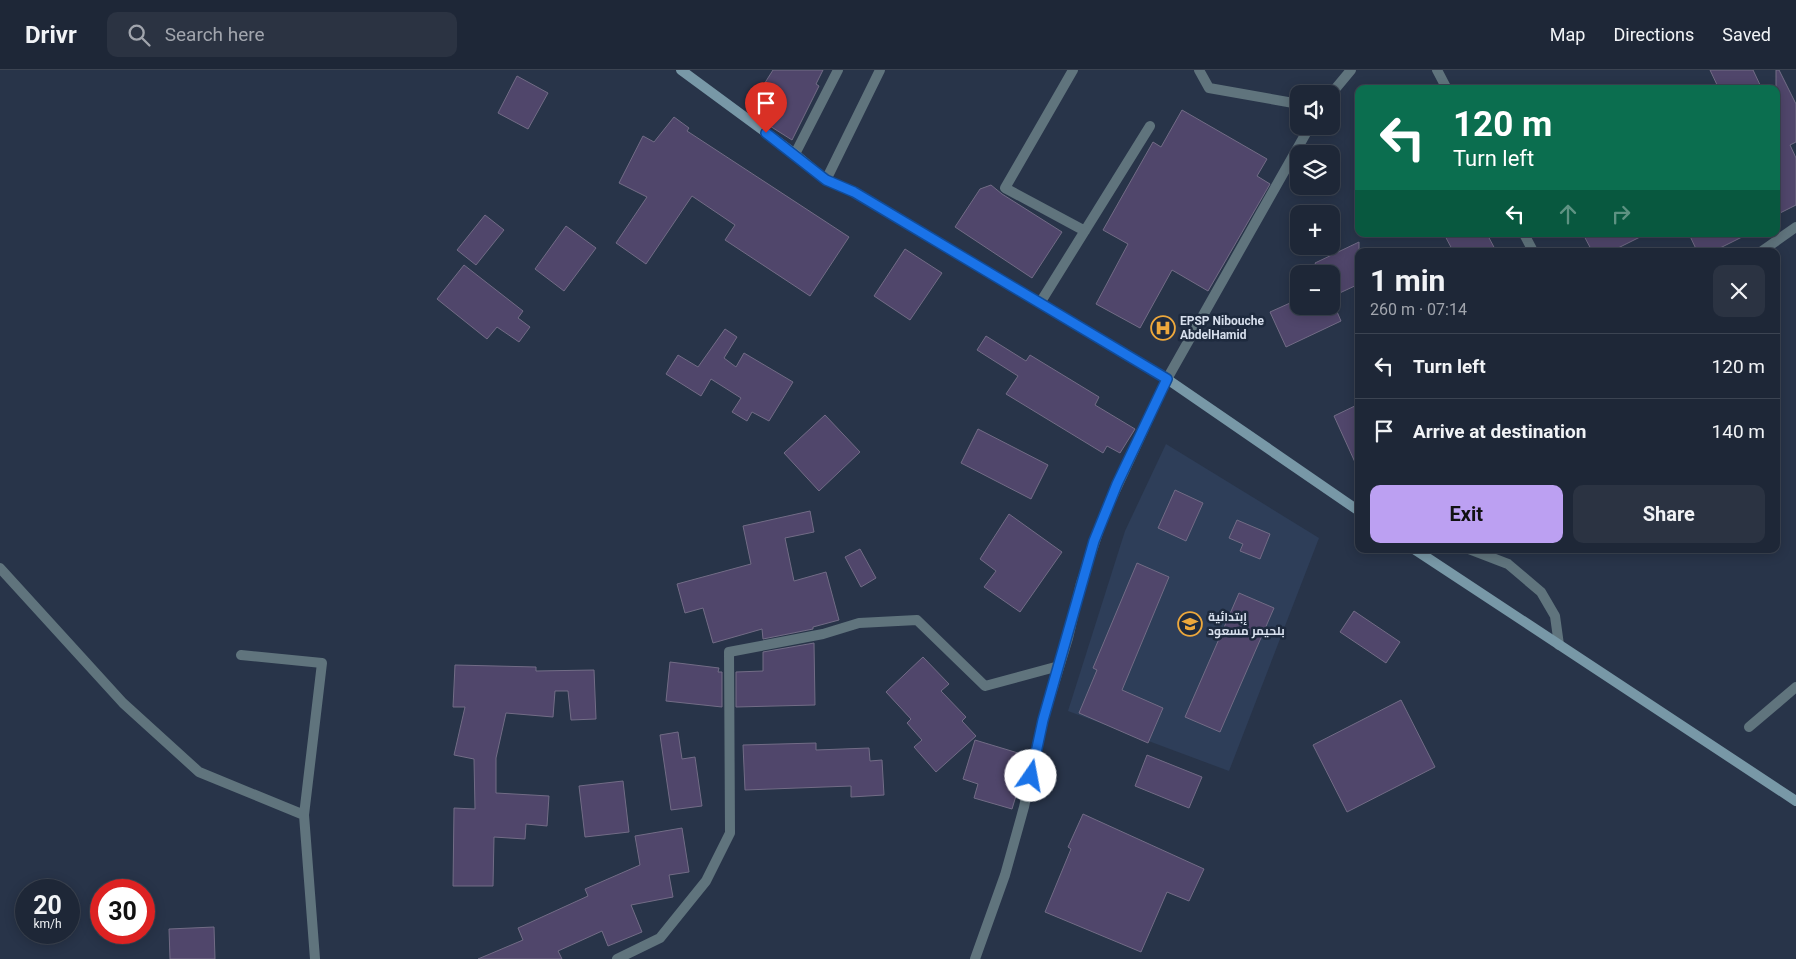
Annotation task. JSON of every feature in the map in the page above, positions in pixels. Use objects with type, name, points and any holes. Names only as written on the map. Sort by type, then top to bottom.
[{"type":"main road","points":[[680,70],[795,154],[826,180],[854,192],[1167,379],[1355,508]]},
{"type":"main road","points":[[1420,553],[1796,801]]},
{"type":"street","points":[[795,154],[838,70]]},
{"type":"street","points":[[826,180],[880,70]]},
{"type":"street","points":[[1073,70],[1005,188],[1085,231]]},
{"type":"street","points":[[1199,70],[1209,88],[1290,102]]},
{"type":"street","points":[[1338,85],[1351,70]]},
{"type":"street","points":[[1437,70],[1445,85]]},
{"type":"street","points":[[1040,303],[1150,126]]},
{"type":"street","points":[[975,959],[1005,875],[1024,807],[1043,720],[1081,583],[1104,515],[1167,379],[1305,135]]},
{"type":"street","points":[[1766,248],[1796,227]]},
{"type":"street","points":[[1526,237],[1532,248]]},
{"type":"street","points":[[1479,553],[1508,564],[1541,592],[1555,616],[1559,645]]},
{"type":"street","points":[[0,568],[123,703],[199,772],[304,815]]},
{"type":"street","points":[[617,959],[660,938],[706,881],[730,833],[729,652],[822,634],[859,622],[917,620],[985,686],[1059,666]]},
{"type":"street","points":[[241,654],[322,663],[304,815],[315,959]]},
{"type":"street","points":[[1749,727],[1796,687]]},
{"type":"shaded area","name":"إبتدائية بلحيمر مسعود","points":[[1166,444],[1319,538],[1229,771],[1068,711],[1125,531]]},
{"type":"building","points":[[773,70],[823,70],[816,84],[819,86],[792,140],[762,121],[770,106],[756,97]]},
{"type":"building","points":[[1710,70],[1753,70],[1760,85],[1717,85]]},
{"type":"building","points":[[1776,70],[1779,70],[1796,104],[1796,142],[1790,145],[1796,158],[1796,205],[1780,213],[1780,85],[1776,85]]},
{"type":"building","points":[[517,76],[548,93],[528,129],[498,113]]},
{"type":"building","points":[[1182,110],[1267,159],[1257,176],[1270,184],[1208,291],[1172,270],[1140,328],[1096,304],[1128,244],[1103,230],[1153,142],[1161,147]]},
{"type":"building","points":[[674,117],[689,128],[687,131],[849,237],[810,296],[725,240],[735,225],[692,196],[646,264],[616,243],[647,197],[619,183],[643,136],[654,142]]},
{"type":"building","points":[[991,185],[1062,232],[1032,278],[955,227],[980,189]]},
{"type":"building","points":[[485,215],[504,230],[476,265],[457,250]]},
{"type":"building","points":[[566,226],[596,248],[564,291],[535,269]]},
{"type":"building","points":[[1446,237],[1489,237],[1494,248],[1451,248]]},
{"type":"building","points":[[1585,237],[1640,237],[1618,248],[1590,248]]},
{"type":"building","points":[[1690,237],[1742,237],[1720,248],[1696,248]]},
{"type":"building","points":[[1359,242],[1359,248],[1355,248],[1355,286],[1340,293],[1340,265],[1316,265],[1315,263],[1332,255],[1340,255],[1340,251]]},
{"type":"building","points":[[905,249],[942,273],[910,320],[874,296]]},
{"type":"building","points":[[464,265],[523,311],[518,318],[530,327],[519,342],[497,327],[487,339],[437,299]]},
{"type":"building","points":[[1290,303],[1290,315],[1338,315],[1341,321],[1286,347],[1270,312]]},
{"type":"building","points":[[725,329],[737,337],[724,358],[736,367],[744,353],[793,382],[769,421],[752,412],[747,421],[732,412],[741,398],[711,379],[701,396],[666,374],[678,355],[698,367]]},
{"type":"building","points":[[986,336],[1026,361],[1030,355],[1099,397],[1095,405],[1135,429],[1120,453],[1107,446],[1103,453],[1006,394],[1018,376],[977,350]]},
{"type":"building","points":[[1355,406],[1355,462],[1334,416]]},
{"type":"building","points":[[825,415],[860,452],[819,491],[784,453]]},
{"type":"building","points":[[978,429],[1048,465],[1031,499],[961,463]]},
{"type":"building","points":[[1175,490],[1203,503],[1186,541],[1158,528]]},
{"type":"building","points":[[810,511],[814,532],[785,538],[794,581],[826,572],[839,620],[813,627],[813,629],[763,639],[762,629],[713,643],[703,608],[685,613],[677,584],[751,564],[743,526]]},
{"type":"building","points":[[1009,514],[1062,552],[1020,612],[984,587],[996,571],[980,559]]},
{"type":"building","points":[[1237,520],[1270,534],[1260,559],[1240,551],[1243,544],[1229,538]]},
{"type":"building","points":[[860,549],[876,578],[861,587],[845,557]]},
{"type":"building","points":[[1137,563],[1169,577],[1122,690],[1163,708],[1148,743],[1079,713],[1097,670],[1093,668]]},
{"type":"building","points":[[1239,593],[1274,608],[1220,732],[1185,717]]},
{"type":"building","points":[[1354,611],[1400,642],[1386,663],[1340,632]]},
{"type":"building","points":[[814,643],[815,705],[736,707],[736,672],[763,671],[763,652]]},
{"type":"building","points":[[923,657],[949,684],[941,691],[966,717],[962,721],[976,736],[936,772],[914,747],[922,740],[907,723],[911,719],[886,692]]},
{"type":"building","points":[[670,662],[719,668],[718,672],[722,672],[722,707],[666,701]]},
{"type":"building","points":[[455,665],[536,667],[536,671],[594,670],[596,719],[571,720],[568,691],[555,691],[553,717],[506,713],[496,758],[496,793],[549,796],[547,826],[526,824],[525,839],[494,837],[493,886],[453,886],[454,808],[475,809],[474,759],[454,755],[465,707],[453,707]]},
{"type":"building","points":[[1401,700],[1435,767],[1347,812],[1313,745]]},
{"type":"building","points":[[678,732],[682,759],[695,757],[702,806],[671,810],[660,735]]},
{"type":"building","points":[[975,740],[1028,756],[1012,809],[974,798],[978,784],[963,779]]},
{"type":"building","points":[[816,743],[816,750],[869,748],[870,761],[882,760],[884,795],[851,797],[851,786],[745,790],[743,745]]},
{"type":"building","points":[[1147,755],[1202,777],[1189,808],[1135,786]]},
{"type":"building","points":[[623,781],[629,832],[585,837],[579,786]]},
{"type":"building","points":[[1083,814],[1204,869],[1189,901],[1167,892],[1141,952],[1045,912],[1071,849],[1068,847]]},
{"type":"building","points":[[682,828],[689,872],[669,875],[673,897],[631,905],[642,932],[608,946],[602,931],[558,951],[562,959],[478,959],[523,940],[518,928],[588,896],[585,889],[640,865],[635,836]]},
{"type":"building","points":[[214,927],[215,959],[170,959],[169,929]]},
{"type":"place","name":"EPSP Nibouche AbdelHamid","points":[[1163,328]]},
{"type":"place","name":"إبتدائية بلحيمر مسعود","points":[[1190,624]]},
{"type":"route","points":[[766,133],[826,180],[854,192],[1167,379],[1117,484],[1094,541],[1081,583],[1068,638],[1043,720],[1031,776]]}]
